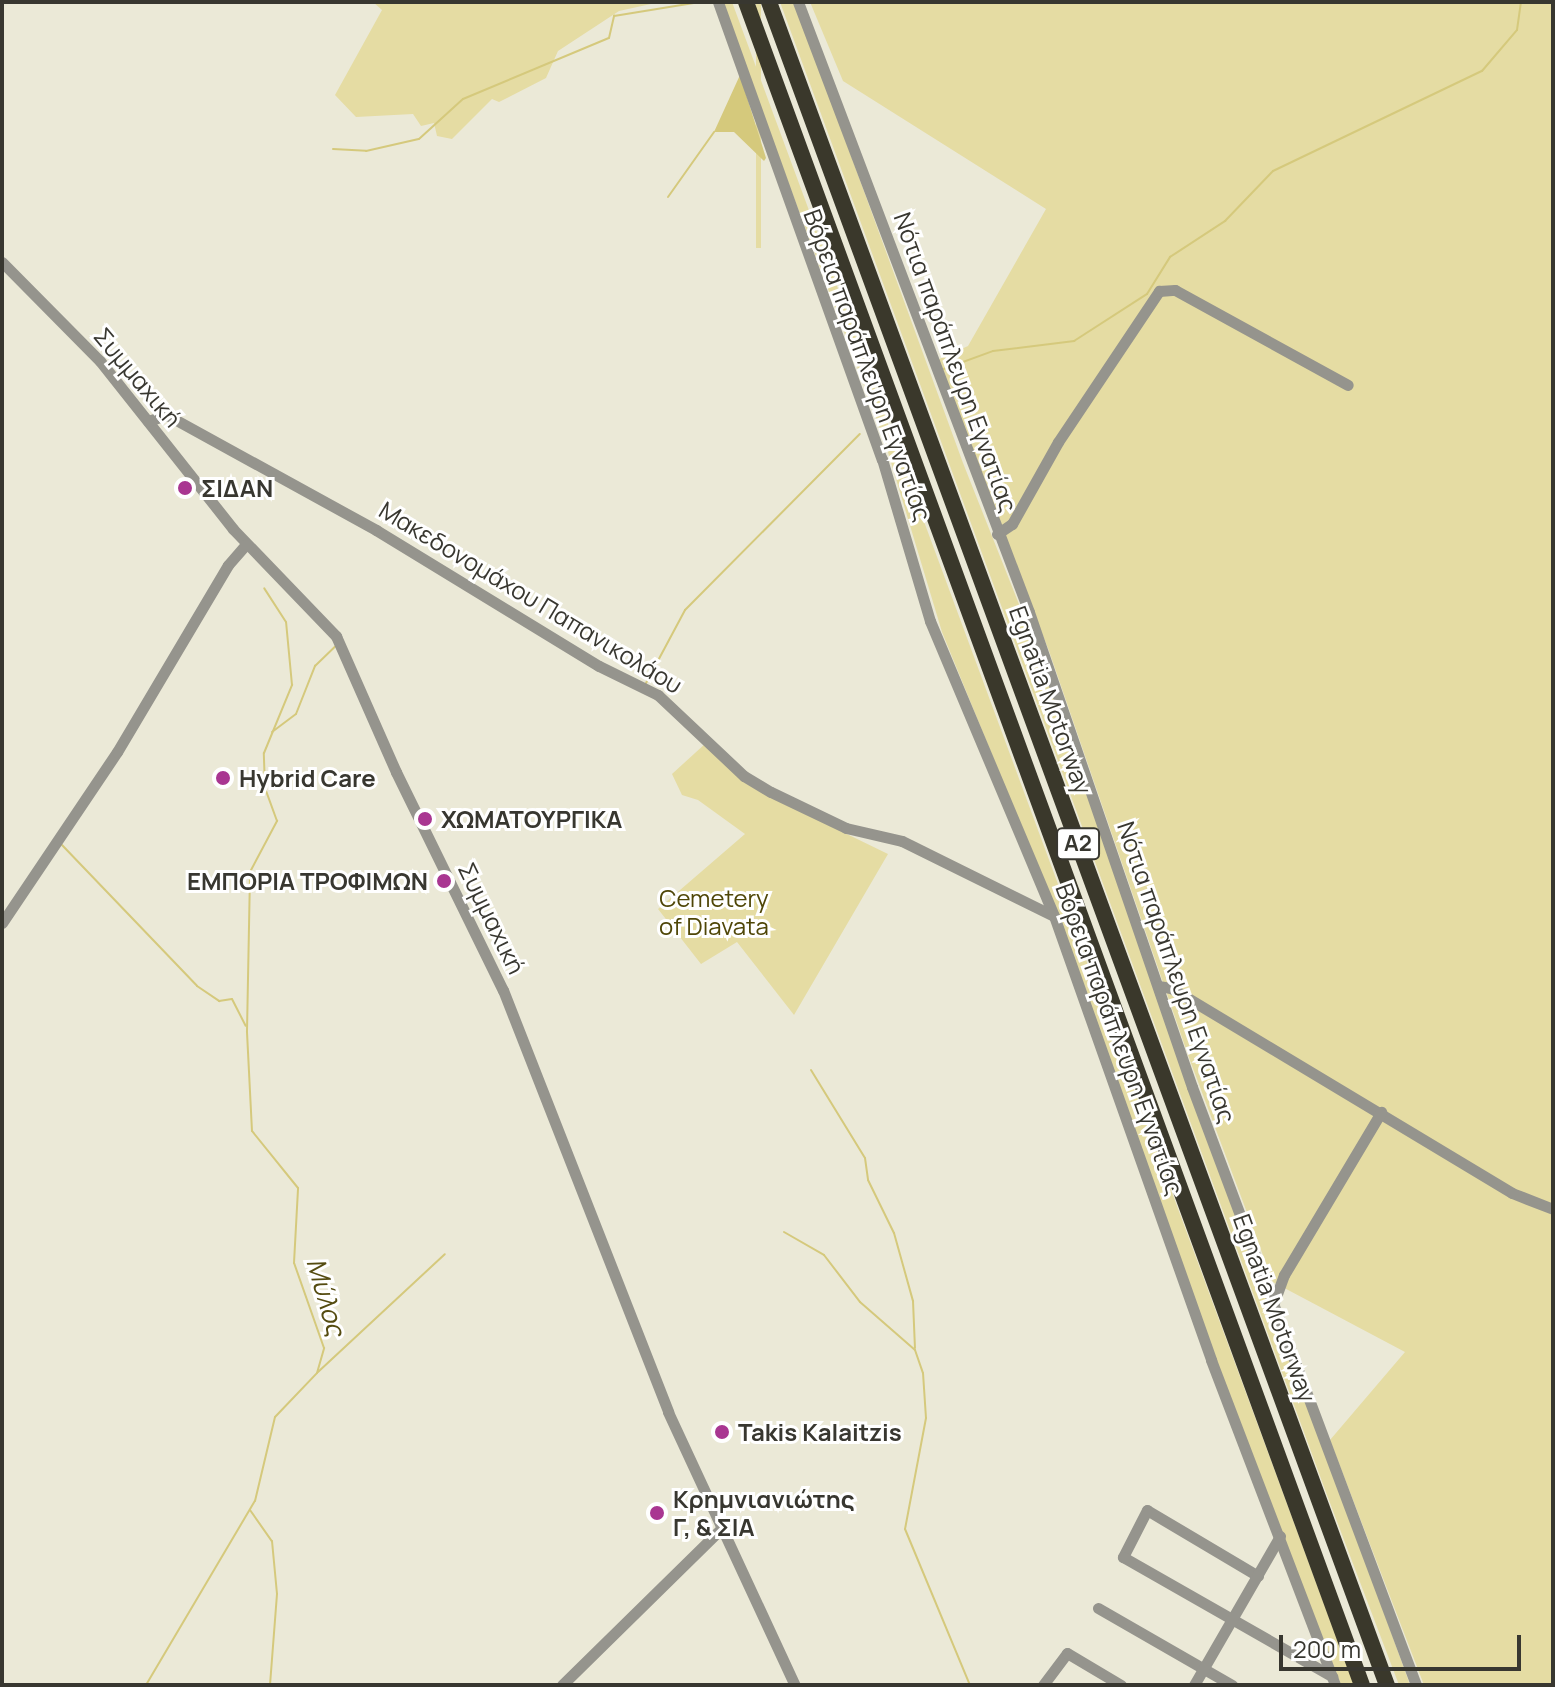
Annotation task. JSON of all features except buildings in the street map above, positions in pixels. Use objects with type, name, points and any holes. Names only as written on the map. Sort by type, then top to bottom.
[{"type":"highway","name":"Egnatia Motorway","points":[[746,2],[1362,1685]]},
{"type":"highway","name":"Egnatia Motorway","points":[[769,2],[1387,1685]]},
{"type":"street","name":"Βόρεια παράπλευρη Εγνατίας","points":[[718,2],[882,459],[930,621],[1054,916],[1211,1360],[1334,1680]]},
{"type":"street","name":"Νότια παράπλευρη Εγνατίας","points":[[798,2],[1057,689],[1158,986],[1273,1305],[1416,1685]]},
{"type":"street","name":"Συμμαχική","points":[[2,262],[100,361],[246,544],[324,621],[346,654],[396,772],[524,1040],[619,1297],[720,1530],[795,1685]]},
{"type":"street","points":[[997,534],[1012,524],[1067,429],[1159,291],[1175,290],[1348,385]]},
{"type":"street","name":"Μακεδονομάχου Παπανικολάου","points":[[148,421],[167,415],[367,524],[599,666],[658,695],[744,776],[771,792],[846,828],[902,841],[1054,916]]},
{"type":"street","points":[[2,923],[117,752],[228,565],[246,544]]},
{"type":"street","points":[[1158,986],[1171,988],[1512,1193],[1553,1209]]},
{"type":"street","points":[[1273,1305],[1284,1275],[1381,1112]]},
{"type":"street","points":[[1258,1576],[1147,1510],[1123,1557],[1334,1680]]},
{"type":"street","points":[[562,1685],[720,1530]]},
{"type":"street","points":[[1194,1685],[1280,1536]]},
{"type":"street","points":[[1098,1608],[1232,1685]]},
{"type":"street","points":[[1043,1685],[1067,1653],[1121,1685]]},
{"type":"green space","points":[[373,2],[660,2],[619,11],[558,51],[546,78],[499,102],[492,99],[452,139],[437,136],[434,123],[421,126],[413,114],[356,117],[335,95],[382,10]]},
{"type":"green space","points":[[721,2],[732,2],[1354,1685],[1341,1685],[1222,1379],[1054,907],[942,632],[884,439]]},
{"type":"green space","points":[[756,2],[761,2],[761,248],[756,248]]},
{"type":"green space","points":[[780,2],[795,2],[963,463],[1045,670],[1410,1685],[1399,1685],[1327,1495]]},
{"type":"green space","points":[[810,2],[1553,2],[1553,1685],[1424,1685],[1330,1440],[1405,1352],[1273,1282],[1188,1055],[1049,651],[935,361],[968,346],[1046,209],[843,81]]},
{"type":"green space","name":"Cemetery of Diavata","points":[[706,743],[781,802],[888,854],[794,1015],[737,942],[701,964],[658,909],[745,834],[698,800],[682,795],[672,774]]},
{"type":"shaded area","points":[[740,75],[766,158],[764,161],[734,132],[714,132]]},
{"type":"waterway","points":[[333,149],[366,151],[419,139],[463,99],[609,38],[614,16],[700,2]]},
{"type":"waterway","points":[[941,370],[993,351],[1074,341],[1147,294],[1170,257],[1225,221],[1273,171],[1482,71],[1517,30],[1521,2]]},
{"type":"waterway","points":[[668,197],[714,132]]},
{"type":"waterway","points":[[645,685],[685,610],[860,434]]},
{"type":"waterway","name":"Μύλος","points":[[146,1685],[255,1501],[275,1417],[317,1373],[324,1348],[294,1263],[298,1188],[252,1131],[247,1031],[250,872],[277,821],[265,788],[264,753],[292,685],[286,622],[264,588]]},
{"type":"waterway","points":[[272,732],[296,714],[315,666],[335,647]]},
{"type":"waterway","points":[[62,845],[197,986],[219,1001],[232,999],[246,1026]]},
{"type":"waterway","points":[[811,1070],[865,1158],[868,1180],[894,1233],[913,1301],[915,1348]]},
{"type":"waterway","points":[[784,1232],[824,1255],[860,1302],[915,1350],[923,1373],[926,1418],[905,1529],[970,1685]]},
{"type":"waterway","points":[[318,1372],[445,1254]]},
{"type":"waterway","points":[[250,1510],[272,1541],[277,1594],[270,1685]]},
{"type":"place","name":"ΣΙΔΑΝ","points":[[185,488]]},
{"type":"place","name":"Hybrid Care","points":[[223,778]]},
{"type":"place","name":"ΧΩΜΑΤΟΥΡΓΙΚΑ","points":[[425,819]]},
{"type":"place","name":"ΕΜΠΟΡΙΑ ΤΡΟΦΙΜΩΝ","points":[[444,881]]},
{"type":"place","name":"Takis Kalaitzis","points":[[722,1432]]},
{"type":"place","name":"Κρημνιανιώτης Γ, & ΣΙΑ","points":[[657,1513]]}]
